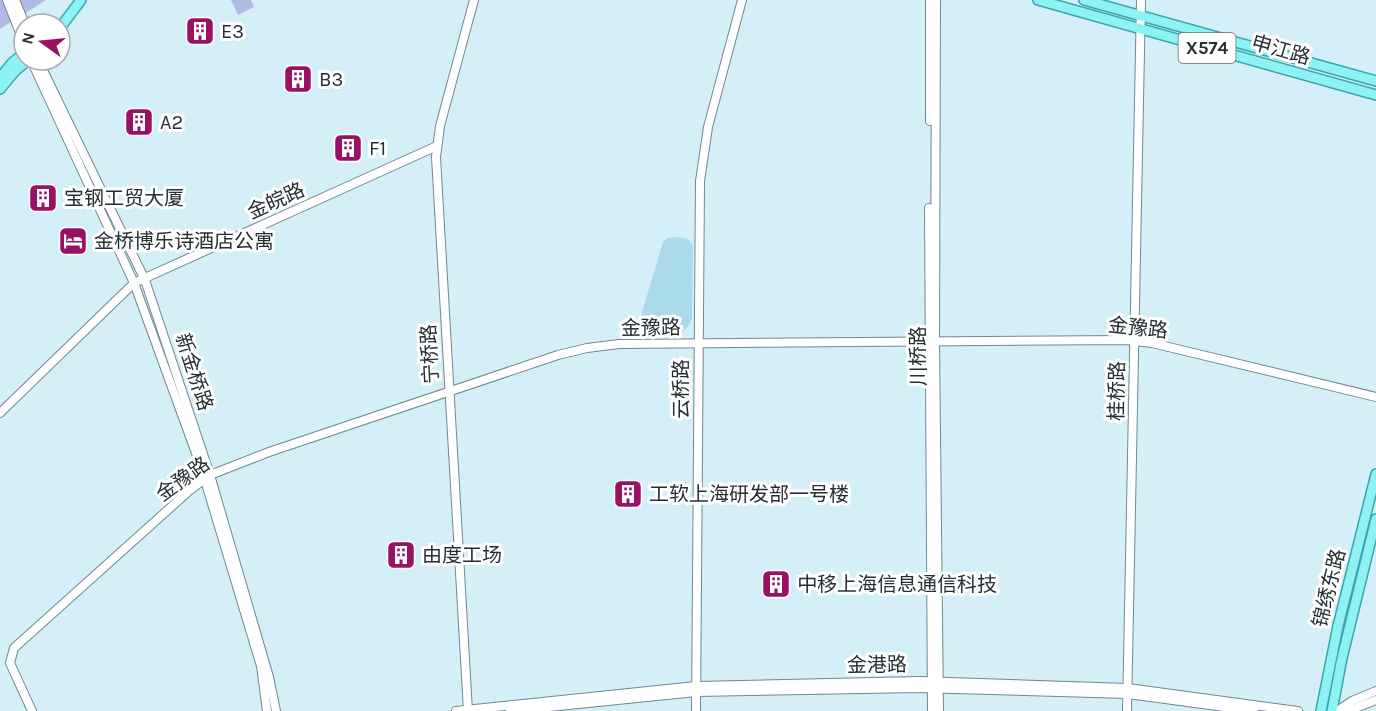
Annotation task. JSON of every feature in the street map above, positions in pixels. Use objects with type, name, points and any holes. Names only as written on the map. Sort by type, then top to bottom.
[{"type":"main road","name":"申江路","points":[[1038,0],[1376,95]]},
{"type":"main road","name":"申江路","points":[[1084,0],[1376,81]]},
{"type":"main road","points":[[0,78],[12,63]]},
{"type":"main road","points":[[0,89],[14,72]]},
{"type":"main road","name":"锦绣东路","points":[[1321,711],[1338,626],[1376,474]]},
{"type":"main road","name":"锦绣东路","points":[[1332,711],[1342,658],[1376,519]]},
{"type":"street","name":"宁桥路","points":[[468,710],[436,167],[437,146],[474,0]]},
{"type":"street","name":"云桥路","points":[[696,711],[698,199],[701,163],[708,127],[742,0]]},
{"type":"street","name":"川桥路","points":[[930,0],[936,685],[939,711]]},
{"type":"street","name":"川桥路","points":[[932,342],[936,0]]},
{"type":"street","name":"桂桥路","points":[[1127,711],[1141,0]]},
{"type":"street","name":"新金桥路","points":[[36,72],[134,283],[208,477],[261,666],[267,711]]},
{"type":"street","name":"新金桥路","points":[[44,72],[144,278],[269,676],[276,711]]},
{"type":"street","name":"金皖路","points":[[0,413],[134,283],[437,146]]},
{"type":"street","name":"金豫路","points":[[32,711],[10,663],[14,648],[190,490],[208,477],[269,452],[558,355],[619,344],[1135,341],[1376,396]]},
{"type":"street","name":"川桥路","points":[[932,711],[936,685]]},
{"type":"street","name":"金港路","points":[[456,711],[696,689],[936,685],[1128,691],[1298,711]]},
{"type":"street","name":"金港路","points":[[510,711],[696,689]]},
{"type":"street","name":"金港路","points":[[1128,691],[1254,711]]},
{"type":"street","points":[[1338,711],[1352,700],[1374,696]]},
{"type":"street","points":[[1348,711],[1374,696]]},
{"type":"shaded area","points":[[0,0],[46,0],[27,12],[12,12],[12,21],[0,29]]},
{"type":"shaded area","points":[[231,0],[251,0],[254,7],[238,15]]},
{"type":"shaded area","points":[[668,238],[688,239],[693,246],[692,318],[688,327],[680,333],[636,332],[663,242]]},
{"type":"place","name":"E3","points":[[200,31]]},
{"type":"place","name":"B3","points":[[298,79]]},
{"type":"place","name":"A2","points":[[139,122]]},
{"type":"place","name":"F1","points":[[348,148]]},
{"type":"place","name":"宝钢工贸大厦","points":[[43,198]]},
{"type":"place","name":"金桥博乐诗酒店公寓","points":[[73,241]]},
{"type":"place","name":"工软上海研发部一号楼","points":[[628,494]]},
{"type":"place","name":"由度工场","points":[[401,555]]},
{"type":"place","name":"中移上海信息通信科技","points":[[776,584]]}]
